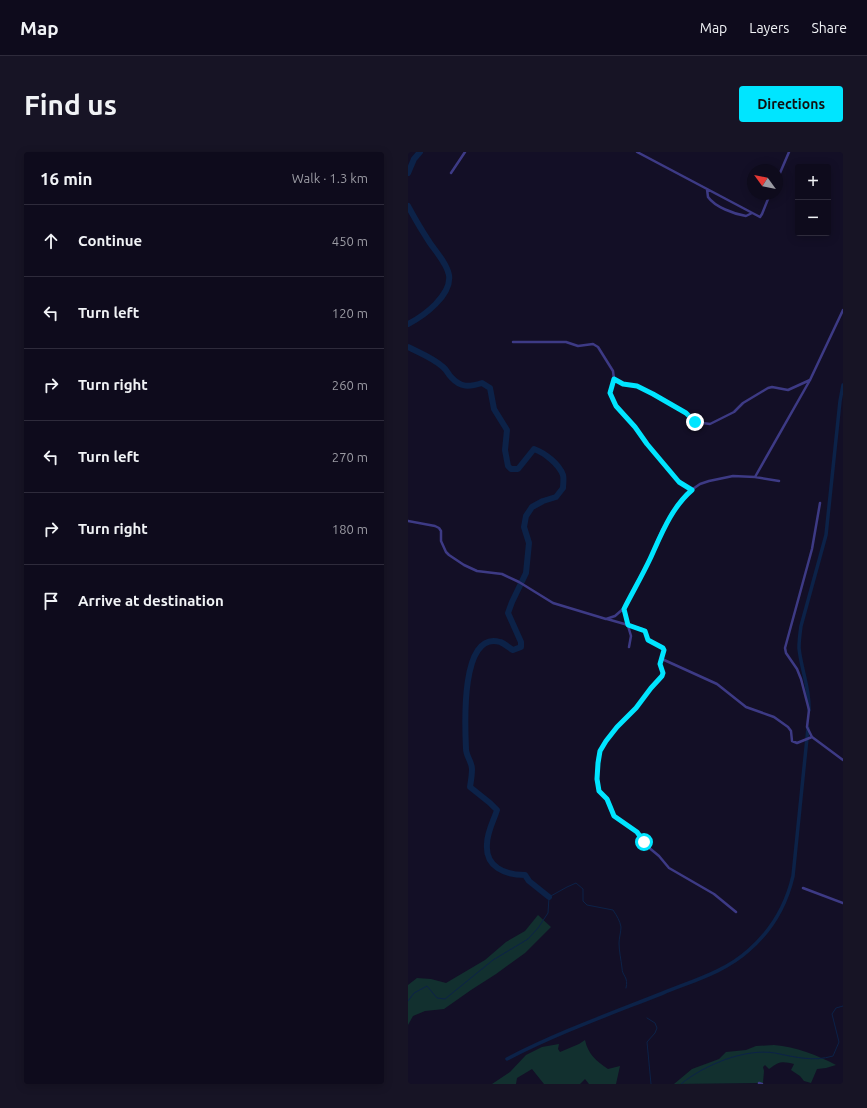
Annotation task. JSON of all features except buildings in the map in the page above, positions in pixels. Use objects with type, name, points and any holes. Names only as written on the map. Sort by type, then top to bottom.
[{"type":"street","points":[[451,173],[466,152]]},
{"type":"street","points":[[637,152],[760,217],[768,200]]},
{"type":"street","points":[[783,166],[789,152]]},
{"type":"street","points":[[707,189],[708,197],[716,204],[741,215],[746,216],[752,213]]},
{"type":"street","points":[[755,477],[810,380],[843,310]]},
{"type":"street","points":[[513,342],[566,342],[578,346],[593,344],[598,347],[613,371],[614,379],[610,393],[616,406],[635,427],[647,444],[679,482],[692,490]]},
{"type":"street","points":[[614,379],[623,384],[637,386],[653,394],[686,413],[695,422],[710,424],[734,412],[743,403],[768,388],[772,387],[788,390],[810,380]]},
{"type":"street","points":[[606,618],[616,616],[624,609],[649,560],[662,530],[680,502],[692,490],[700,484],[718,478],[733,476],[755,477],[779,481]]},
{"type":"street","points":[[820,503],[812,549],[785,648],[786,653],[798,668],[809,710],[808,727],[812,737],[843,760]]},
{"type":"street","points":[[408,521],[439,528],[441,531],[441,541],[446,552],[464,565],[477,571],[502,574],[519,582],[553,603],[645,631],[648,640],[661,646],[664,650],[660,664],[663,673],[660,680],[651,688],[636,708],[617,727],[603,745],[598,757],[598,789],[607,799],[614,816],[637,832],[647,846],[659,856],[669,868],[704,887],[736,912]]},
{"type":"street","points":[[624,609],[631,636],[629,647]]},
{"type":"street","points":[[662,659],[717,684],[746,707],[774,717],[788,727],[791,731],[792,741],[794,743],[812,737]]},
{"type":"street","points":[[803,888],[843,903]]},
{"type":"green space","points":[[538,915],[551,927],[525,953],[444,1009],[425,1011],[413,1016],[408,1025],[408,985],[417,978],[431,979],[446,983],[485,960],[506,942],[525,931]]},
{"type":"green space","points":[[585,1040],[590,1053],[596,1060],[608,1069],[620,1066],[616,1084],[589,1084],[585,1079],[580,1084],[544,1084],[532,1069],[517,1078],[516,1084],[492,1084],[510,1072],[526,1055],[542,1047],[559,1044],[558,1049],[560,1052]]},
{"type":"green space","points":[[774,1045],[806,1052],[836,1065],[817,1069],[811,1083],[804,1081],[800,1076],[791,1070],[794,1064],[784,1062],[778,1063],[769,1069],[765,1065],[763,1067],[763,1083],[674,1084],[692,1069],[719,1059],[726,1052],[746,1050],[756,1046]]},
{"type":"waterway","points":[[408,173],[414,159],[420,152]]},
{"type":"waterway","points":[[408,206],[424,234],[444,263],[449,275],[449,283],[442,297],[422,316],[408,324]]},
{"type":"waterway","points":[[408,347],[426,356],[446,369],[451,377],[458,383],[465,386],[482,383],[490,388],[494,409],[507,430],[505,450],[508,466],[511,469],[518,469],[534,449],[551,459],[563,475],[563,488],[556,497],[543,501],[532,507],[526,516],[524,527],[529,543],[526,573],[508,613],[521,642],[521,647],[513,650],[500,642],[487,642],[478,651],[471,665],[465,721],[466,749],[472,769],[470,787],[497,810],[487,840],[487,852],[489,859],[493,864],[504,871],[518,875],[525,875],[529,881],[549,897]]},
{"type":"waterway","points":[[809,710],[807,687],[799,648],[801,626],[826,535],[843,385]]},
{"type":"waterway","points":[[507,1059],[564,1032],[719,970],[740,958],[765,934],[782,907],[793,876],[808,728]]},
{"type":"waterway","points":[[408,1001],[414,993],[427,986],[437,998],[445,999],[493,960],[528,939],[538,928],[548,913],[549,897],[576,883],[583,889],[583,901],[587,905],[613,910],[618,918],[621,927],[619,949],[622,971],[627,981],[626,988]]},
{"type":"waterway","points":[[681,1084],[701,1070],[725,1060],[751,1053],[775,1053],[811,1059],[833,1056],[839,1042],[832,1014],[836,1008],[843,1006]]},
{"type":"waterway","points":[[647,1018],[655,1023],[657,1028],[655,1033],[647,1042],[651,1084]]},
{"type":"route","points":[[644,842],[637,832],[614,816],[607,799],[599,791],[597,784],[598,757],[603,745],[617,727],[636,708],[662,676],[663,673],[660,664],[664,650],[663,648],[648,640],[645,631],[642,629],[628,625],[624,609],[649,560],[662,530],[680,502],[692,490],[679,482],[647,444],[635,427],[616,406],[610,393],[614,379],[623,384],[637,386],[653,394],[686,413],[695,422]]}]
